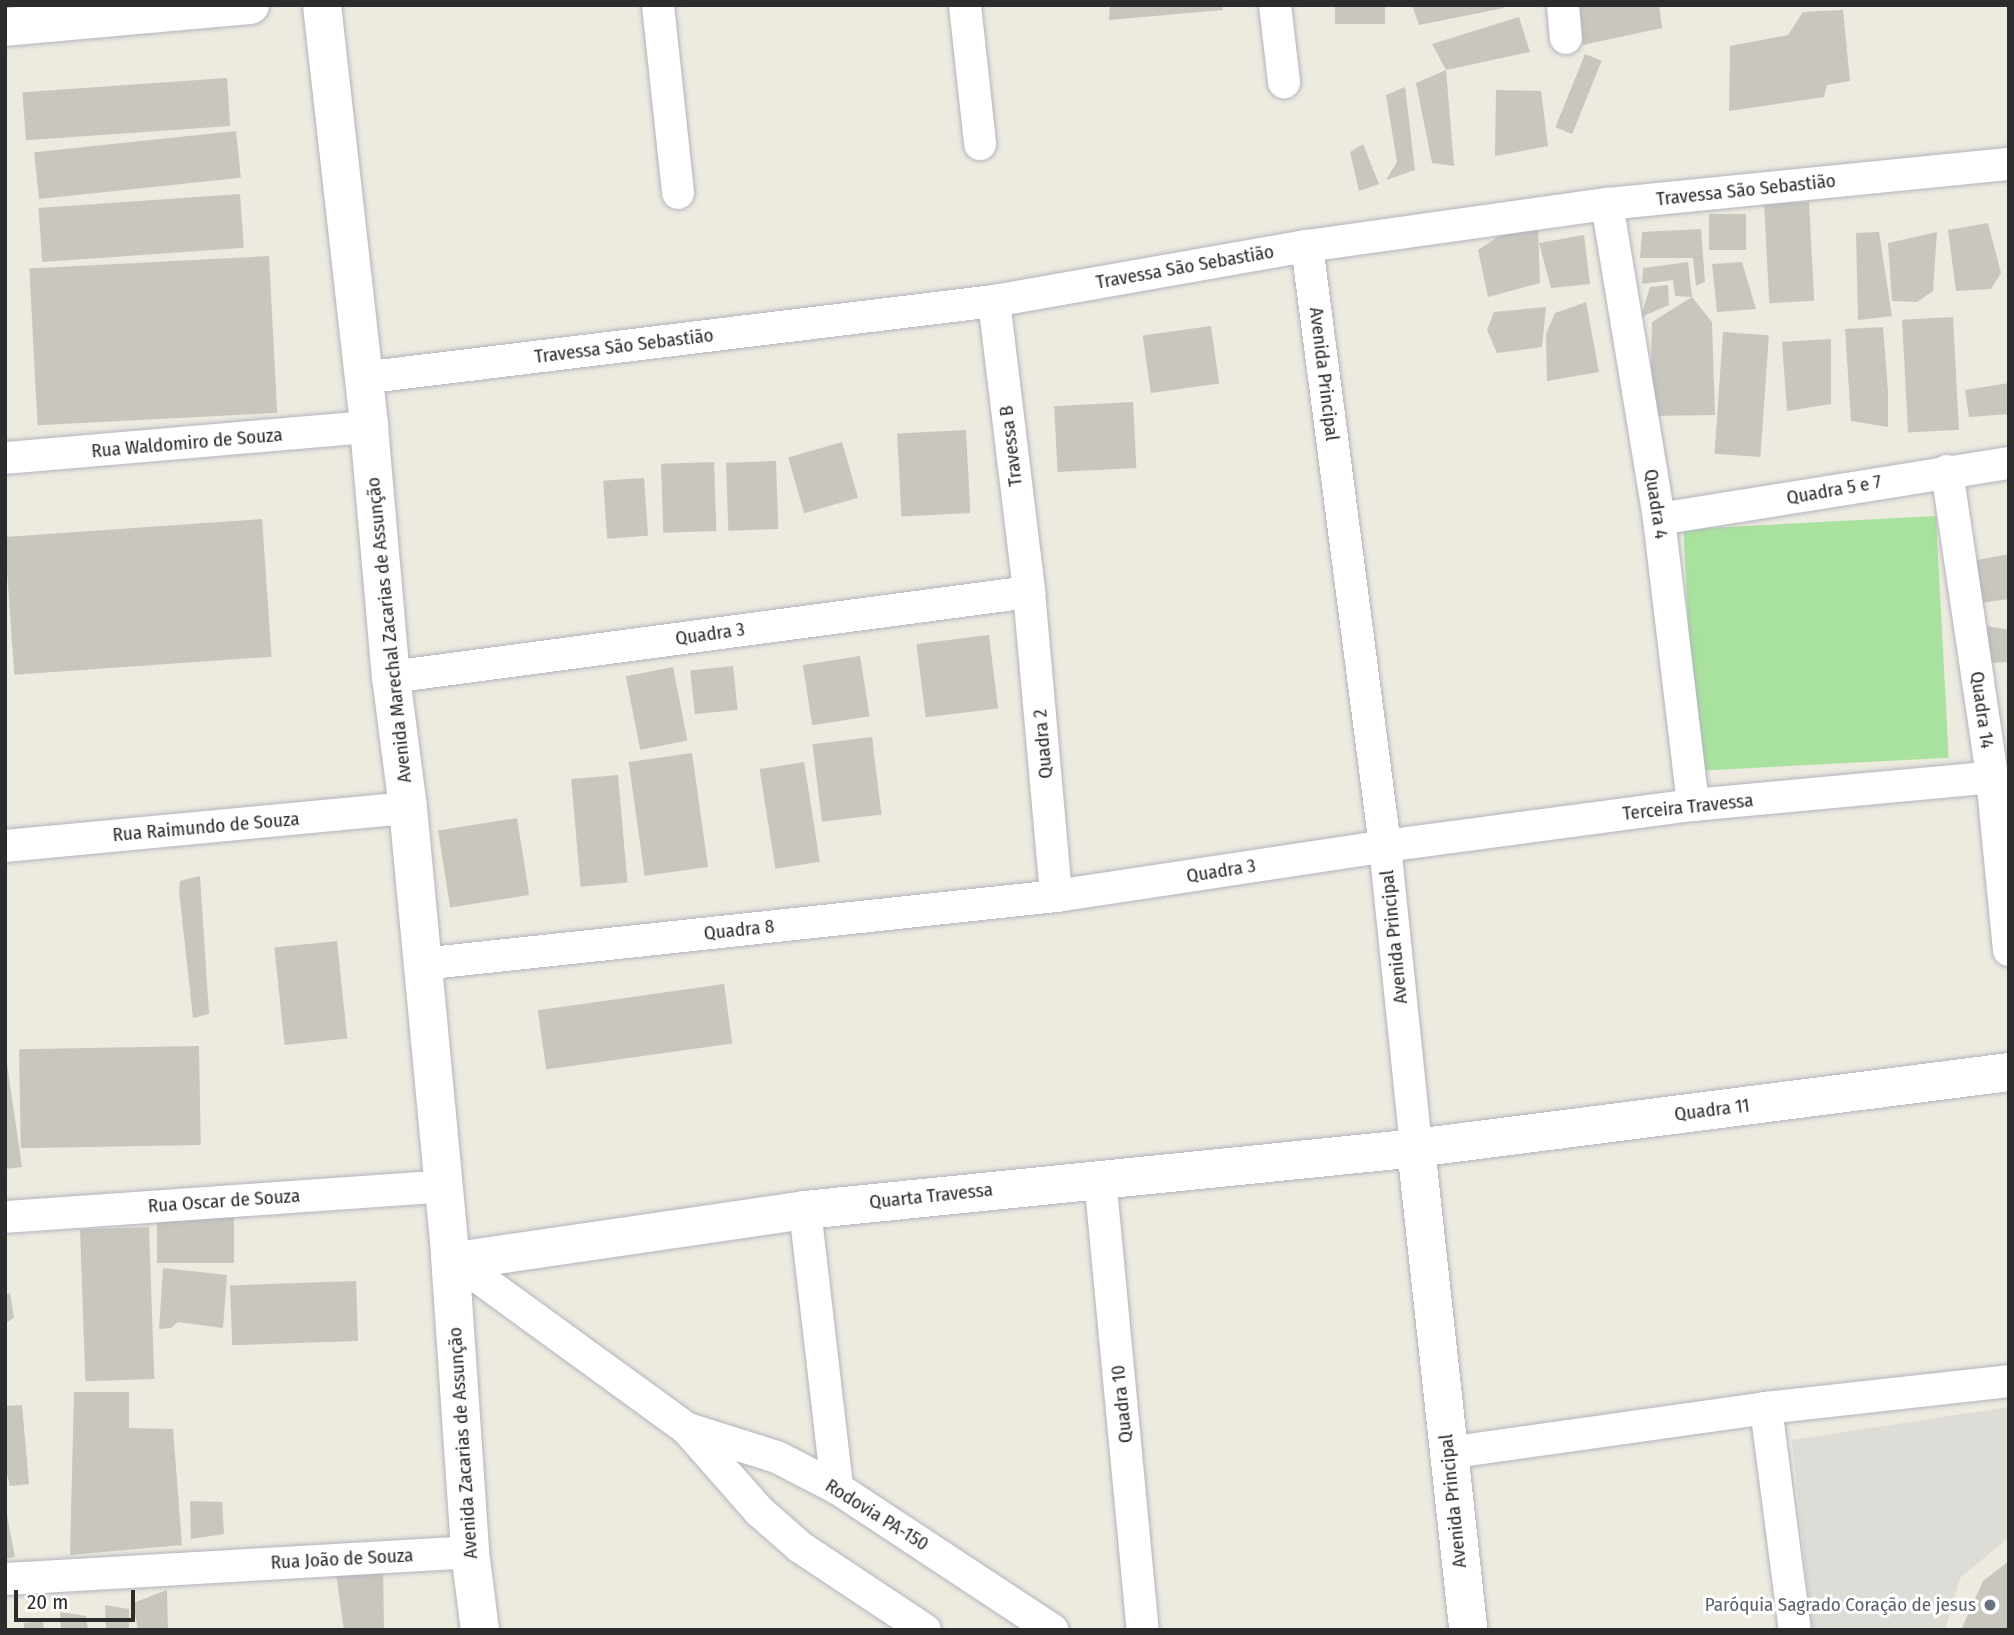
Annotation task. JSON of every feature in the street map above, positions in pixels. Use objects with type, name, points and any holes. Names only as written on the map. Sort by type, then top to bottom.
[{"type":"street","points":[[5,27],[250,5]]},
{"type":"street","name":"Avenida Marechal Zacarias de Assunção","points":[[322,5],[369,428],[391,677],[408,808],[443,1186],[453,1259]]},
{"type":"street","points":[[659,5],[678,193]]},
{"type":"street","points":[[965,5],[980,144]]},
{"type":"street","points":[[1275,5],[1284,82]]},
{"type":"street","points":[[1563,5],[1566,38]]},
{"type":"street","name":"Travessa São Sebastião","points":[[362,378],[994,301],[1307,246],[1607,204],[2009,164]]},
{"type":"street","name":"Quadra 4","points":[[1607,204],[1659,519],[1693,805]]},
{"type":"street","name":"Avenida Principal","points":[[1307,246],[1385,846],[1447,1454],[1468,1630]]},
{"type":"street","name":"Travessa B","points":[[994,301],[1029,592]]},
{"type":"street","name":"Rua Waldomiro de Souza","points":[[5,458],[369,428]]},
{"type":"street","name":"Quadra 5 e 7","points":[[1659,519],[2009,463]]},
{"type":"street","name":"Quadra 14","points":[[1947,471],[1992,777],[2009,950]]},
{"type":"street","name":"Quadra 3","points":[[391,677],[1029,592]]},
{"type":"street","name":"Quadra 2","points":[[1029,592],[1056,896]]},
{"type":"street","name":"Terceira Travessa","points":[[1385,846],[1693,805],[1992,777]]},
{"type":"street","name":"Rua Raimundo de Souza","points":[[5,846],[408,808]]},
{"type":"street","name":"Quadra 3","points":[[1056,896],[1385,846]]},
{"type":"street","name":"Quadra 8","points":[[422,964],[1056,896]]},
{"type":"street","name":"Quadra 11","points":[[1416,1148],[2009,1072]]},
{"type":"street","name":"Quarta Travessa","points":[[453,1259],[805,1210],[1416,1148]]},
{"type":"street","name":"Quadra 10","points":[[1100,1178],[1143,1630]]},
{"type":"street","name":"Rua Oscar de Souza","points":[[5,1217],[443,1186]]},
{"type":"street","points":[[805,1210],[837,1488]]},
{"type":"street","name":"Rodovia PA-150","points":[[453,1259],[687,1429],[759,1510],[800,1547],[925,1630]]},
{"type":"street","name":"Avenida Zacarias de Assunção","points":[[453,1259],[470,1552],[480,1630]]},
{"type":"street","points":[[1447,1454],[1766,1408],[2009,1381]]},
{"type":"street","points":[[1766,1408],[1796,1630]]},
{"type":"street","name":"Rodovia PA-150","points":[[687,1429],[777,1457],[837,1488],[1052,1630]]},
{"type":"street","name":"Rua João de Souza","points":[[5,1579],[470,1552]]},
{"type":"green space","points":[[1936,516],[1949,758],[1696,771],[1683,529]]},
{"type":"shaded area","points":[[2009,1407],[2009,1537],[1960,1578],[1945,1630],[1812,1630],[1792,1440]]},
{"type":"building","points":[[1110,5],[1223,5],[1223,10],[1109,20]]},
{"type":"building","points":[[1335,5],[1385,5],[1385,24],[1335,24]]},
{"type":"building","points":[[1412,5],[1503,5],[1504,8],[1419,25]]},
{"type":"building","points":[[1578,5],[1659,5],[1662,28],[1583,45]]},
{"type":"building","points":[[1843,10],[1850,81],[1827,85],[1824,97],[1729,111],[1730,46],[1788,35],[1803,12]]},
{"type":"building","points":[[1519,17],[1530,52],[1446,70],[1432,44]]},
{"type":"building","points":[[1585,54],[1602,61],[1572,134],[1555,127]]},
{"type":"building","points":[[1446,70],[1454,166],[1432,163],[1416,83]]},
{"type":"building","points":[[227,78],[230,126],[26,140],[22,92]]},
{"type":"building","points":[[1405,87],[1415,170],[1386,180],[1397,162],[1386,95]]},
{"type":"building","points":[[1496,90],[1541,91],[1548,146],[1495,156]]},
{"type":"building","points":[[236,131],[241,178],[39,199],[34,152]]},
{"type":"building","points":[[1363,144],[1379,184],[1359,191],[1350,152]]},
{"type":"building","points":[[240,194],[244,248],[42,262],[38,208]]},
{"type":"building","points":[[1809,202],[1814,301],[1769,303],[1764,204]]},
{"type":"building","points":[[1709,214],[1746,214],[1746,250],[1709,250]]},
{"type":"building","points":[[1988,223],[2001,273],[1991,289],[1956,291],[1948,230]]},
{"type":"building","points":[[1538,228],[1540,283],[1488,297],[1478,250],[1507,231]]},
{"type":"building","points":[[1701,229],[1705,282],[1696,286],[1693,258],[1640,258],[1642,232]]},
{"type":"building","points":[[1879,232],[1892,316],[1858,320],[1856,233]]},
{"type":"building","points":[[1937,232],[1933,291],[1917,302],[1892,301],[1888,243]]},
{"type":"building","points":[[1584,235],[1590,284],[1551,288],[1539,243]]},
{"type":"building","points":[[269,256],[277,413],[38,425],[29,269]]},
{"type":"building","points":[[1688,262],[1692,297],[1675,296],[1673,280],[1642,284],[1643,268]]},
{"type":"building","points":[[1742,262],[1756,309],[1717,312],[1712,264]]},
{"type":"building","points":[[1668,285],[1669,305],[1641,317],[1650,287]]},
{"type":"building","points":[[1692,297],[1712,322],[1715,415],[1650,416],[1652,322]]},
{"type":"building","points":[[1586,302],[1599,372],[1547,381],[1546,334],[1555,313]]},
{"type":"building","points":[[1546,307],[1542,347],[1497,353],[1487,330],[1494,312]]},
{"type":"building","points":[[1953,317],[1959,430],[1908,433],[1902,320]]},
{"type":"building","points":[[1211,326],[1219,383],[1151,393],[1143,336]]},
{"type":"building","points":[[1883,327],[1888,427],[1851,421],[1845,329]]},
{"type":"building","points":[[1723,332],[1769,335],[1760,457],[1714,454]]},
{"type":"building","points":[[1831,339],[1831,404],[1787,411],[1782,342]]},
{"type":"building","points":[[2009,383],[2009,414],[1969,417],[1965,390]]},
{"type":"building","points":[[1133,402],[1136,468],[1058,472],[1054,406]]},
{"type":"building","points":[[966,430],[970,513],[901,516],[897,434]]},
{"type":"building","points":[[842,442],[858,498],[804,513],[788,457]]},
{"type":"building","points":[[776,461],[778,529],[728,531],[726,463]]},
{"type":"building","points":[[714,462],[716,531],[663,533],[661,464]]},
{"type":"building","points":[[644,478],[648,536],[607,539],[603,481]]},
{"type":"building","points":[[262,519],[272,657],[14,675],[5,537]]},
{"type":"building","points":[[1966,547],[1977,560],[2009,554],[2009,599],[1967,605]]},
{"type":"building","points":[[1987,626],[2009,630],[2009,662],[1989,663]]},
{"type":"building","points":[[989,635],[998,708],[926,717],[917,644]]},
{"type":"building","points":[[860,656],[870,716],[812,725],[803,665]]},
{"type":"building","points":[[733,666],[738,710],[695,714],[690,670]]},
{"type":"building","points":[[673,667],[687,741],[640,750],[626,676]]},
{"type":"building","points":[[872,737],[882,814],[822,822],[812,744]]},
{"type":"building","points":[[692,753],[708,867],[645,876],[629,762]]},
{"type":"building","points":[[804,762],[820,862],[775,869],[760,769]]},
{"type":"building","points":[[618,775],[627,883],[581,887],[571,779]]},
{"type":"building","points":[[517,818],[529,895],[450,908],[438,831]]},
{"type":"building","points":[[200,876],[209,1014],[193,1018],[179,891],[180,881]]},
{"type":"building","points":[[337,941],[347,1038],[285,1045],[274,948]]},
{"type":"building","points":[[724,984],[732,1043],[546,1070],[538,1010]]},
{"type":"building","points":[[199,1046],[201,1145],[21,1148],[19,1049]]},
{"type":"building","points":[[5,1050],[22,1167],[5,1169]]},
{"type":"building","points":[[157,1216],[234,1216],[234,1263],[157,1263]]},
{"type":"building","points":[[149,1227],[154,1379],[85,1381],[80,1229]]},
{"type":"building","points":[[163,1268],[227,1275],[223,1328],[178,1322],[171,1328],[159,1329]]},
{"type":"building","points":[[356,1281],[358,1341],[232,1345],[230,1285]]},
{"type":"building","points":[[10,1293],[14,1318],[5,1323],[5,1295]]},
{"type":"building","points":[[74,1392],[129,1392],[129,1428],[173,1429],[182,1545],[70,1555]]},
{"type":"building","points":[[22,1405],[29,1484],[10,1486],[5,1466],[5,1406]]},
{"type":"building","points":[[190,1501],[222,1502],[224,1534],[191,1539]]},
{"type":"building","points":[[5,1504],[15,1557],[5,1559]]},
{"type":"building","points":[[383,1561],[384,1630],[344,1630],[336,1574]]},
{"type":"building","name":"Paróquia Sagrado Coração de jesus","points":[[2009,1561],[2009,1630],[1961,1630],[1983,1581]]},
{"type":"building","points":[[167,1590],[168,1630],[138,1630],[133,1603]]},
{"type":"building","points":[[105,1605],[129,1609],[129,1630],[106,1630]]},
{"type":"building","points":[[60,1612],[86,1616],[88,1630],[61,1630]]},
{"type":"building","points":[[43,1621],[44,1630],[24,1630],[24,1623]]},
{"type":"place","name":"Paróquia Sagrado Coração de jesus","points":[[1990,1605]]}]
